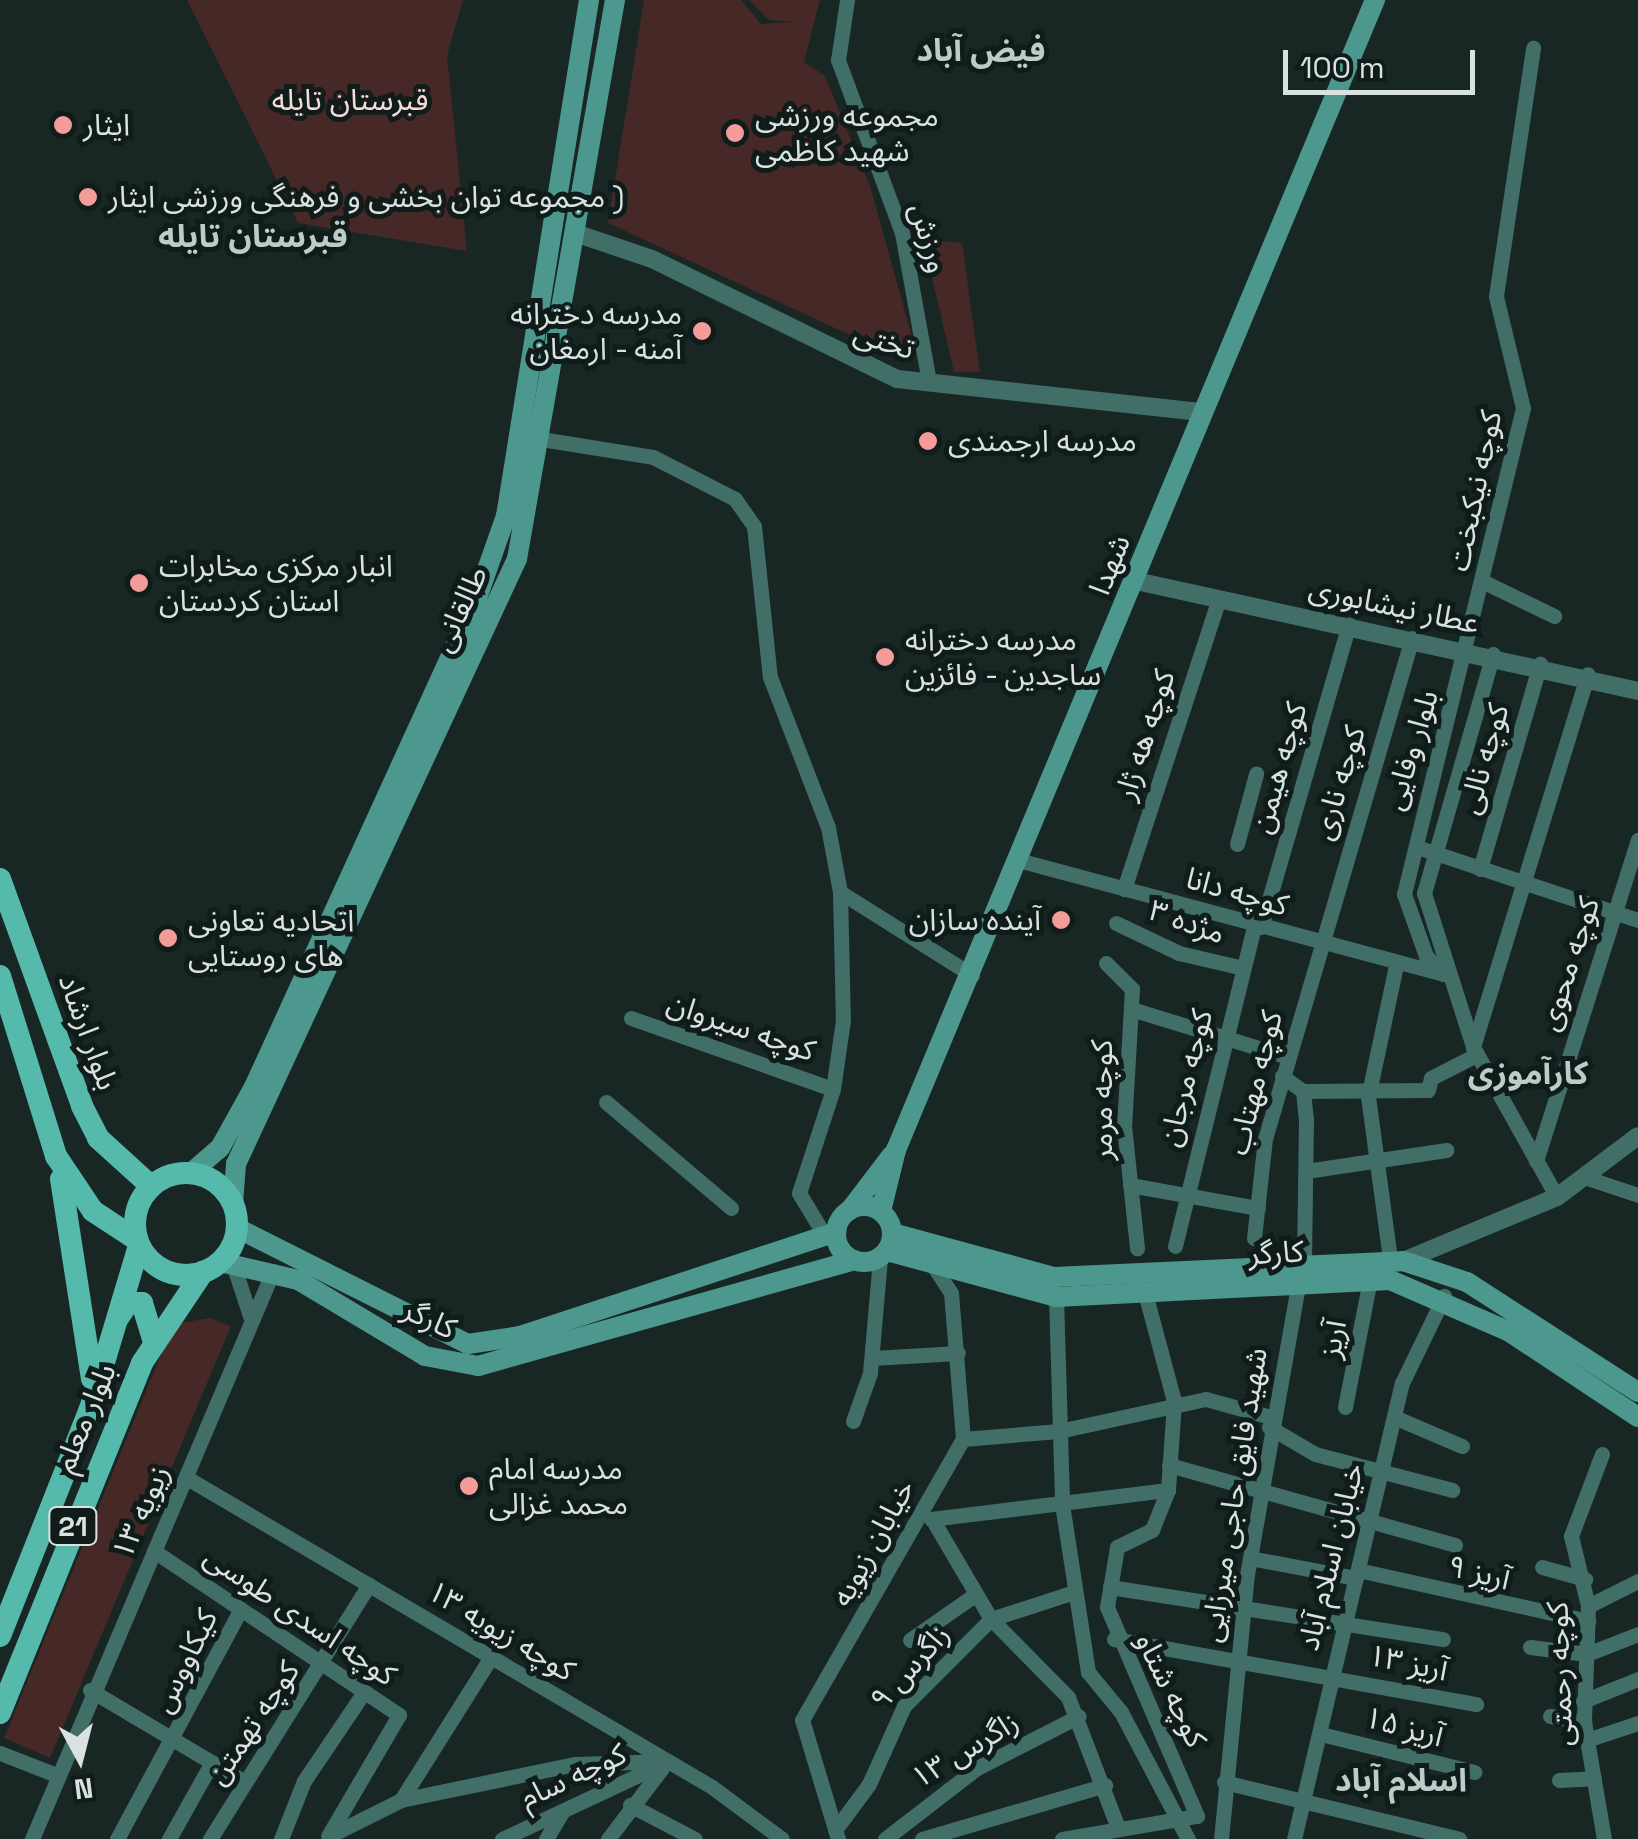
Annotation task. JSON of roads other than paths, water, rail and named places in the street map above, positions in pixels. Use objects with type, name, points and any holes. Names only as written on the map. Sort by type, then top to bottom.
[{"type":"main road","name":"طالقانی","points":[[235,1216],[236,1164],[502,529],[555,232],[589,0]]},
{"type":"main road","name":"طالقانی","points":[[191,1173],[231,1130],[309,984],[517,559],[578,234],[614,0]]},
{"type":"main road","name":"شهدا","points":[[896,1150],[1136,581],[1200,412],[1375,0]]},
{"type":"main road","points":[[555,232],[578,234]]},
{"type":"main road","name":"بلوار ارشاد","points":[[0,879],[98,1138],[151,1186]]},
{"type":"main road","points":[[0,976],[42,1097],[56,1156],[91,1336],[90,1409]]},
{"type":"main road","points":[[42,1097],[74,1083]]},
{"type":"main road","points":[[854,1260],[830,1234],[896,1150]]},
{"type":"main road","points":[[886,1247],[881,1211],[896,1150]]},
{"type":"main road","points":[[56,1156],[93,1211],[138,1243],[166,1271],[219,1266],[235,1216],[191,1173],[151,1186],[136,1211],[138,1243]]},
{"type":"main road","points":[[850,1210],[881,1211]]},
{"type":"main road","name":"کارگر","points":[[235,1216],[428,1332],[468,1344],[520,1336],[830,1234]]},
{"type":"main road","name":"بلوار معلم","points":[[0,1636],[90,1409],[138,1243]]},
{"type":"main road","name":"کارگر","points":[[219,1266],[273,1271],[424,1356],[478,1366],[854,1260],[886,1247],[1054,1277],[1304,1260],[1397,1260],[1467,1282],[1638,1392]]},
{"type":"main road","name":"کارگر","points":[[886,1247],[934,1267],[1056,1298],[1299,1281],[1370,1280],[1444,1296],[1638,1417]]},
{"type":"main road","points":[[1299,1281],[1304,1260]]},
{"type":"main road","name":"بلوار معلم","points":[[0,1712],[152,1342],[219,1266]]},
{"type":"main road","points":[[116,1320],[128,1302],[142,1302],[152,1342]]},
{"type":"street","name":"ورزش","points":[[848,0],[838,60],[902,233],[930,381]]},
{"type":"street","name":"کوچه نیکبخت","points":[[1471,650],[1523,408],[1496,296],[1533,48]]},
{"type":"street","name":"تختی","points":[[578,234],[652,259],[816,347],[897,380],[1200,412]]},
{"type":"street","points":[[542,438],[654,457],[735,499],[754,526],[770,677],[828,828],[840,892],[843,1020],[834,1089],[799,1193],[830,1234]]},
{"type":"street","name":"عطار نیشابوری","points":[[1136,581],[1588,674],[1638,691]]},
{"type":"street","points":[[1484,582],[1554,616]]},
{"type":"street","name":"کوچه هه ژار","points":[[1124,889],[1219,598]]},
{"type":"street","name":"کوچه هیمن","points":[[1258,926],[1349,625]]},
{"type":"street","name":"کوچه ناری","points":[[1320,944],[1412,638]]},
{"type":"street","name":"بلوار وفایی","points":[[1471,650],[1411,845],[1638,920]]},
{"type":"street","name":"بلوار وفایی","points":[[1432,852],[1493,654]]},
{"type":"street","name":"کوچه نالی","points":[[1480,869],[1540,664]]},
{"type":"street","points":[[1282,1076],[1303,1091],[1368,1097],[1428,1090],[1431,1078],[1474,1051],[1588,674]]},
{"type":"street","points":[[1237,844],[1256,774]]},
{"type":"street","name":"کوچه محوی","points":[[1536,1161],[1638,840]]},
{"type":"street","points":[[1411,845],[1404,894],[1443,974],[1474,1051],[1557,1197]]},
{"type":"street","points":[[1432,852],[1424,893],[1443,974]]},
{"type":"street","name":"کوچه دانا","points":[[1018,860],[1396,965],[1443,974]]},
{"type":"street","points":[[840,892],[972,975]]},
{"type":"street","name":"مژده ۳","points":[[1116,923],[1178,953],[1243,968]]},
{"type":"street","name":"کوچه مرجان","points":[[1176,1246],[1184,1196],[1225,1033],[1258,926]]},
{"type":"street","name":"کوچه مهتاب","points":[[1254,1238],[1282,1076],[1320,944]]},
{"type":"street","name":"کوچه مرمر","points":[[1106,962],[1132,989],[1130,1185],[1137,1248]]},
{"type":"street","points":[[1396,965],[1368,1097],[1397,1260],[1557,1197],[1638,1136]]},
{"type":"street","points":[[1131,1009],[1225,1033],[1288,1057]]},
{"type":"street","name":"کوچه سیروان","points":[[632,1018],[834,1089]]},
{"type":"street","points":[[1303,1091],[1304,1260]]},
{"type":"street","points":[[606,1102],[731,1208]]},
{"type":"street","points":[[1306,1170],[1377,1164],[1446,1150]]},
{"type":"street","points":[[1584,1177],[1638,1195]]},
{"type":"street","points":[[1130,1185],[1258,1208]]},
{"type":"street","points":[[853,1421],[873,1358],[886,1247]]},
{"type":"street","points":[[219,1266],[250,1318]]},
{"type":"street","points":[[934,1267],[951,1293],[963,1439],[1059,1430],[1174,1402],[1206,1399],[1270,1422],[1315,1454],[1383,1466],[1452,1490]]},
{"type":"street","name":"زیویه ۱۳","points":[[32,1839],[54,1774],[188,1478],[250,1318],[273,1271]]},
{"type":"street","name":"آریز","points":[[1345,1407],[1370,1280]]},
{"type":"street","name":"شهید فایق حاجی میرزایی","points":[[1221,1839],[1242,1610],[1270,1422],[1299,1281]]},
{"type":"street","name":"کوچه شتاو","points":[[1144,1292],[1174,1402],[1168,1490],[1152,1530],[1117,1547],[1110,1587],[1114,1639],[1197,1816],[1176,1822]]},
{"type":"street","name":"خیابان اسلام آباد","points":[[1294,1839],[1321,1734],[1342,1623],[1394,1417],[1444,1296]]},
{"type":"street","points":[[1056,1298],[1062,1504],[1088,1672],[1121,1712],[1188,1839]]},
{"type":"street","points":[[873,1358],[958,1353]]},
{"type":"street","points":[[1394,1417],[1462,1446]]},
{"type":"street","name":"خیابان زیویه","points":[[836,1835],[802,1720],[963,1439]]},
{"type":"street","name":"کوچه رحمتی","points":[[1602,1454],[1571,1536],[1584,1578],[1588,1614],[1584,1722],[1604,1839]]},
{"type":"street","points":[[1170,1465],[1371,1517],[1455,1545]]},
{"type":"street","name":"کوچه زیویه ۱۳","points":[[188,1478],[668,1761],[782,1839]]},
{"type":"street","points":[[935,1524],[1168,1490]]},
{"type":"street","points":[[923,1510],[991,1619],[1079,1716],[1117,1825]]},
{"type":"street","name":"کوچه اسدی طوسی","points":[[154,1552],[399,1715],[326,1838]]},
{"type":"street","name":"آریز ۹","points":[[1250,1558],[1588,1614]]},
{"type":"street","points":[[1542,1568],[1584,1578]]},
{"type":"street","points":[[1588,1614],[1638,1581]]},
{"type":"street","name":"کوچه تهمتن","points":[[210,1839],[325,1666],[369,1585]]},
{"type":"street","points":[[1110,1587],[1443,1639]]},
{"type":"street","name":"زاگرس ۹","points":[[836,1835],[870,1784],[904,1706],[991,1619],[1074,1592]]},
{"type":"street","points":[[910,1640],[976,1594]]},
{"type":"street","name":"کیکاووس","points":[[117,1839],[176,1741],[241,1609]]},
{"type":"street","points":[[1530,1647],[1587,1654],[1638,1634]]},
{"type":"street","name":"آریز ۱۳","points":[[1114,1639],[1476,1704]]},
{"type":"street","points":[[401,1800],[491,1657]]},
{"type":"street","points":[[1583,1702],[1638,1679]]},
{"type":"street","points":[[90,1690],[245,1782]]},
{"type":"street","points":[[280,1839],[304,1781],[364,1692]]},
{"type":"street","name":"زاگرس ۱۳","points":[[886,1839],[977,1768],[1079,1716]]},
{"type":"street","points":[[1550,1716],[1584,1722]]},
{"type":"street","points":[[1587,1740],[1638,1723]]},
{"type":"street","name":"آریز ۱۵","points":[[1321,1734],[1474,1772]]},
{"type":"street","points":[[0,1753],[54,1774]]},
{"type":"street","points":[[326,1838],[401,1800],[576,1764],[668,1761]]},
{"type":"street","points":[[608,1839],[630,1805],[668,1761]]},
{"type":"street","name":"کوچه سام","points":[[507,1837],[668,1761]]},
{"type":"street","points":[[170,1839],[212,1762]]},
{"type":"street","points":[[1559,1780],[1594,1778]]},
{"type":"street","points":[[1224,1782],[1459,1839]]},
{"type":"street","points":[[922,1839],[1105,1784]]},
{"type":"street","points":[[630,1805],[695,1839]]},
{"type":"street","points":[[546,1839],[562,1812]]},
{"type":"street","points":[[1062,1839],[1117,1825],[1176,1822]]},
{"type":"place","name":"ایثار","points":[[63,125]]},
{"type":"place","name":"مجموعه ورزشی شهید کاظمی","points":[[735,133]]},
{"type":"place","name":"مجموعه توان بخشی و فرهنگی ورزشی ایثار )","points":[[88,197]]},
{"type":"place","name":"مدرسه دخترانه آمنه - ارمغان","points":[[702,331]]},
{"type":"place","name":"مدرسه ارجمندی","points":[[928,441]]},
{"type":"place","name":"انبار مرکزی مخابرات استان کردستان","points":[[139,583]]},
{"type":"place","name":"مدرسه دخترانه ساجدین - فائزین","points":[[885,657]]},
{"type":"place","name":"آینده سازان","points":[[1061,920]]},
{"type":"place","name":"اتحادیه تعاونی های روستایی","points":[[168,938]]},
{"type":"place","name":"مدرسه امام محمد غزالی","points":[[469,1486]]},
{"type":"district","name":"فیض آباد","points":[[981,50]]},
{"type":"district","name":"قبرستان تایله","points":[[253,236]]},
{"type":"district","name":"کارآموزی","points":[[1528,1073]]},
{"type":"district","name":"اسلام آباد","points":[[1401,1780]]}]
